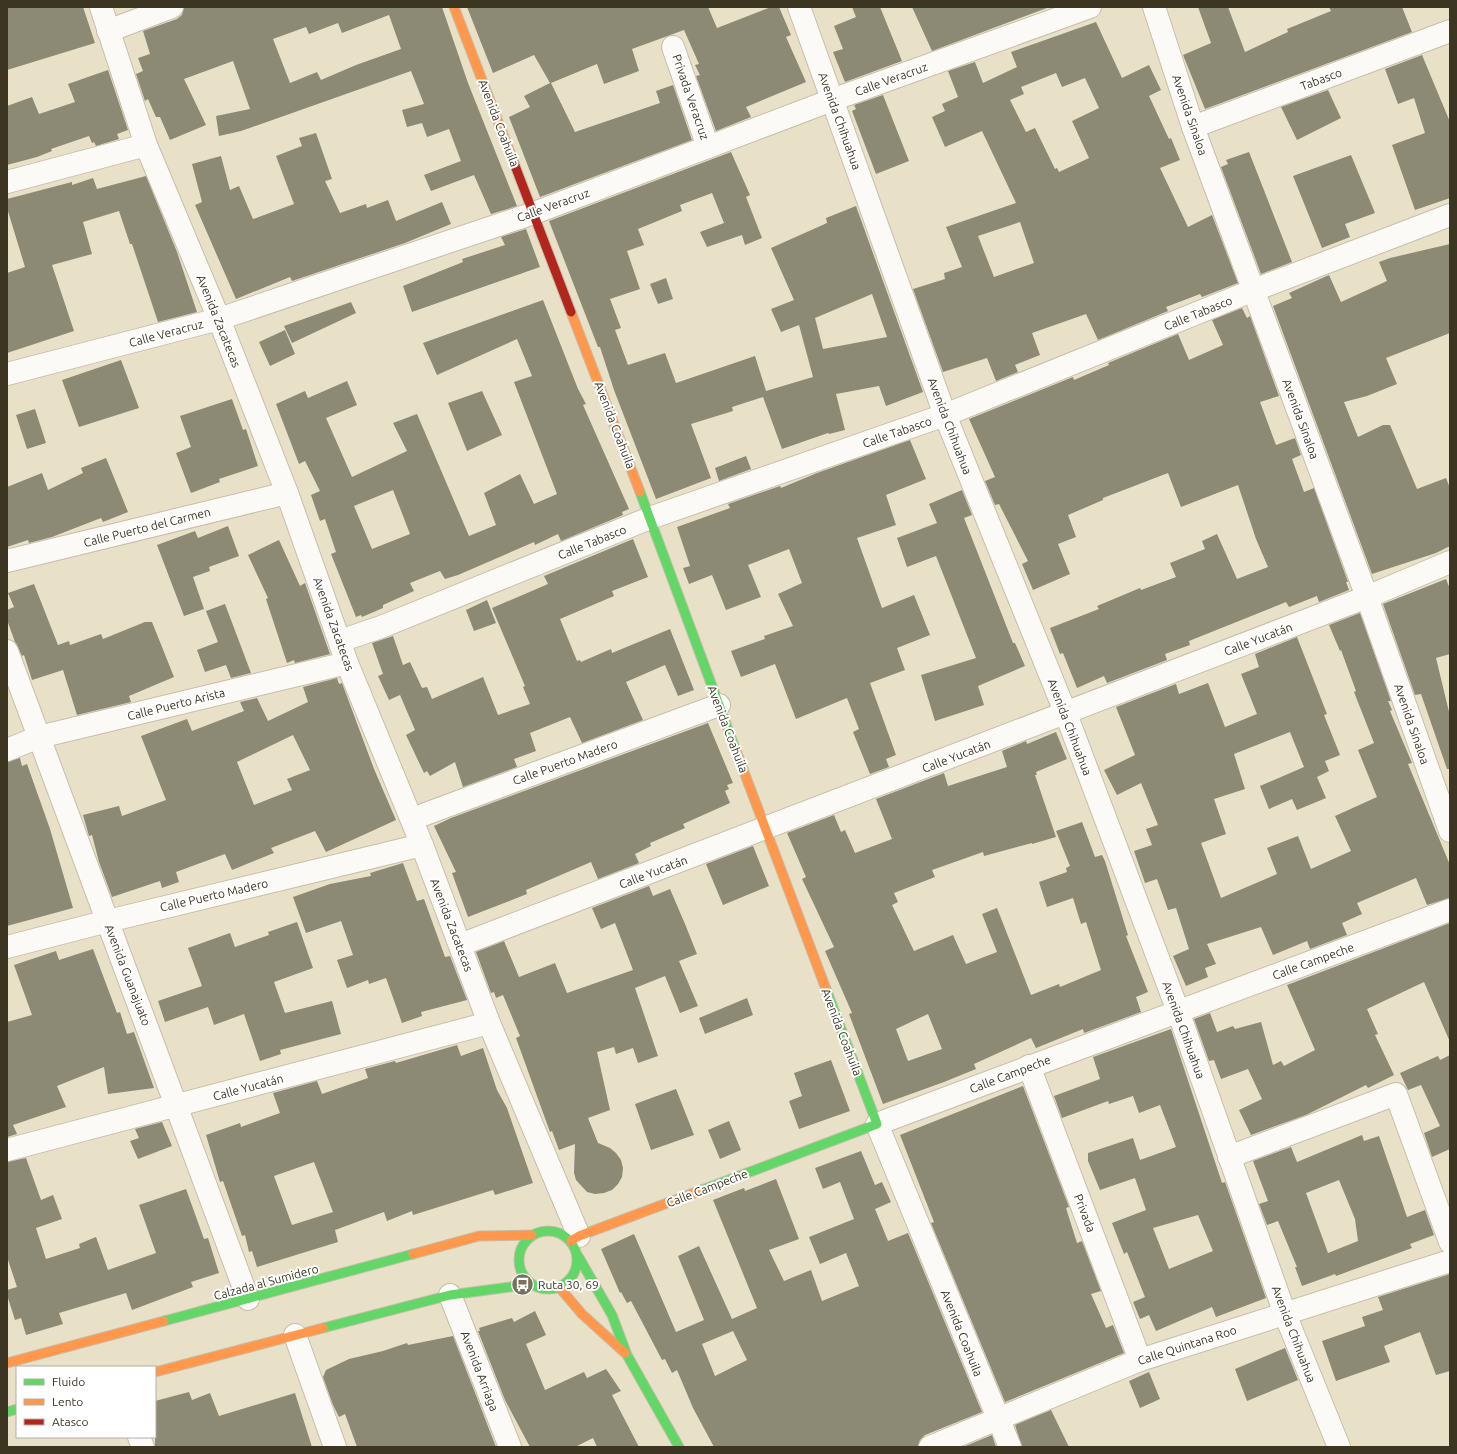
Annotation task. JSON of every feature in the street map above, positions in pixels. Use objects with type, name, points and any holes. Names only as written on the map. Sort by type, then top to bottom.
[{"type":"street","name":"Avenida Zacatecas","points":[[101,7],[146,145],[219,319],[287,494],[347,663],[412,819],[489,1023],[576,1245]]},
{"type":"street","points":[[108,31],[172,7]]},
{"type":"street","name":"Avenida Coahuila","points":[[454,7],[650,518],[877,1124],[1010,1447]]},
{"type":"street","name":"Avenida Chihuahua","points":[[799,7],[945,415],[1066,714],[1178,1011],[1285,1314],[1339,1447]]},
{"type":"street","name":"Calle Veracruz","points":[[7,374],[219,319],[534,213],[832,100],[1090,7]]},
{"type":"street","name":"Avenida Sinaloa","points":[[1154,7],[1193,127],[1367,597],[1450,832]]},
{"type":"street","name":"Tabasco","points":[[1193,127],[1450,32]]},
{"type":"street","name":"Privada Veracruz","points":[[673,47],[708,147]]},
{"type":"street","points":[[7,182],[146,145]]},
{"type":"street","name":"Calle Tabasco","points":[[340,641],[381,627],[650,518],[945,415],[1254,290],[1450,215]]},
{"type":"street","name":"Calle Puerto del Carmen","points":[[7,561],[287,494]]},
{"type":"street","name":"Calle Yucatán","points":[[460,945],[1066,714],[1367,597],[1450,562]]},
{"type":"street","name":"Avenida Guanajuato","points":[[7,651],[248,1300]]},
{"type":"street","name":"Calle Puerto Arista","points":[[7,750],[39,737],[347,663]]},
{"type":"street","name":"Calle Puerto Madero","points":[[412,819],[719,704]]},
{"type":"street","name":"Calle Puerto Madero","points":[[7,947],[108,920],[422,845]]},
{"type":"street","name":"Calle Campeche","points":[[576,1245],[877,1124],[1450,910]]},
{"type":"street","name":"Calle Yucatán","points":[[7,1150],[489,1023]]},
{"type":"street","name":"Privada","points":[[1029,1066],[1140,1360]]},
{"type":"street","points":[[1229,1157],[1396,1094],[1450,1242]]},
{"type":"street","points":[[532,1284],[520,1269],[519,1259],[521,1250],[532,1235],[549,1230],[565,1235],[576,1245],[612,1315],[627,1355],[679,1447]]},
{"type":"street","name":"Calzada al Sumidero","points":[[7,1363],[248,1300],[479,1236],[532,1235]]},
{"type":"street","points":[[156,1372],[450,1295],[532,1284],[545,1288],[559,1287],[574,1275],[577,1266],[576,1245]]},
{"type":"street","name":"Calle Quintana Roo","points":[[930,1447],[1140,1360],[1450,1261]]},
{"type":"street","points":[[559,1287],[582,1314],[627,1355]]},
{"type":"street","name":"Avenida Arriaga","points":[[450,1295],[510,1447]]},
{"type":"street","points":[[295,1335],[335,1447]]},
{"type":"building","points":[[7,7],[83,7],[95,43],[7,70]]},
{"type":"building","points":[[184,7],[442,7],[468,83],[517,206],[491,214],[474,175],[431,191],[424,175],[461,161],[449,129],[427,137],[422,123],[407,127],[402,110],[424,104],[411,71],[241,131],[219,136],[216,116],[250,109],[233,61],[184,79],[206,125],[170,140],[160,117],[156,117],[148,99],[145,101],[136,74],[143,71],[138,58],[150,54],[143,31],[177,19],[182,15]],"holes":[[[389,15],[401,49],[356,65],[321,80],[317,72],[290,83],[273,39],[306,27],[309,34],[338,23],[342,33]]]},
{"type":"building","points":[[467,7],[708,7],[717,28],[771,7],[779,7],[791,35],[786,37],[806,82],[746,107],[751,117],[716,131],[696,76],[700,75],[695,65],[699,64],[684,30],[632,49],[639,71],[604,84],[597,64],[551,83],[575,132],[660,103],[656,91],[673,85],[692,140],[540,197],[509,117],[530,107],[524,96],[550,83],[534,55],[493,73]]},
{"type":"building","points":[[852,7],[880,7],[902,61],[845,82],[833,52],[843,49],[834,26],[856,17]]},
{"type":"building","points":[[912,7],[1047,7],[1047,8],[932,51]]},
{"type":"building","points":[[1198,7],[1228,7],[1245,52],[1288,32],[1287,29],[1331,11],[1329,7],[1402,7],[1412,32],[1205,109],[1183,55],[1211,43]]},
{"type":"building","points":[[1096,22],[1122,78],[1149,65],[1161,90],[1149,96],[1169,139],[1171,138],[1180,160],[1160,168],[1188,227],[1212,215],[1238,283],[1202,297],[1200,294],[1166,307],[1168,311],[1098,340],[1086,314],[1032,333],[1040,355],[1015,365],[1018,372],[996,381],[987,358],[943,372],[913,289],[945,279],[944,273],[962,267],[946,227],[1016,203],[982,131],[945,147],[932,117],[945,111],[942,104],[958,97],[948,71],[975,62],[983,83],[1017,67],[1011,52]],"holes":[[[1056,73],[1062,87],[1085,78],[1099,108],[1072,121],[1089,158],[1059,172],[1057,168],[1055,169],[1035,128],[1026,132],[1010,100],[1024,94],[1021,87]],[[1020,222],[1034,263],[994,277],[978,236]]]},
{"type":"building","points":[[1422,55],[1450,122],[1450,198],[1415,210],[1392,145],[1425,133],[1414,98],[1398,104],[1385,69]]},
{"type":"building","points":[[108,70],[128,130],[117,134],[119,139],[96,146],[94,142],[92,143],[89,136],[51,149],[52,151],[37,157],[7,165],[7,106],[32,97],[39,114],[75,102],[68,84]]},
{"type":"building","points":[[1328,90],[1341,118],[1297,140],[1281,107]]},
{"type":"building","points":[[883,95],[909,161],[876,174],[852,111],[856,109],[854,105]]},
{"type":"building","points":[[316,133],[332,179],[325,181],[340,213],[366,204],[367,208],[388,200],[396,221],[442,202],[451,224],[405,243],[292,281],[290,277],[236,299],[195,205],[202,202],[192,164],[221,156],[230,190],[239,186],[253,219],[294,204],[276,156],[302,146],[299,138]]},
{"type":"building","points":[[731,152],[750,195],[746,197],[762,238],[745,245],[742,235],[707,247],[700,232],[724,223],[712,193],[680,205],[682,211],[638,229],[644,245],[627,251],[640,289],[610,299],[621,328],[615,330],[628,365],[665,353],[676,383],[755,356],[766,391],[813,377],[799,325],[781,332],[771,309],[794,300],[771,248],[827,223],[826,218],[856,206],[923,392],[886,406],[879,386],[836,394],[845,430],[828,433],[782,449],[763,397],[732,407],[733,411],[691,424],[711,478],[656,499],[614,390],[600,347],[598,347],[549,221]],"holes":[[[872,294],[887,337],[823,349],[815,318]]]},
{"type":"building","points":[[1249,152],[1292,262],[1261,274],[1221,167],[1228,164],[1226,160]]},
{"type":"building","points":[[1351,155],[1375,213],[1345,224],[1350,237],[1322,248],[1293,176]]},
{"type":"building","points":[[146,176],[177,252],[197,312],[158,322],[132,244],[130,244],[119,211],[83,222],[92,254],[52,265],[74,331],[7,353],[7,273],[25,267],[7,208],[7,199],[72,182],[72,185],[93,178],[97,189]]},
{"type":"building","points":[[526,229],[540,267],[412,312],[403,286],[463,262],[462,259],[505,245],[501,237]]},
{"type":"building","points":[[1450,244],[1450,333],[1386,358],[1397,384],[1367,396],[1344,402],[1358,437],[1383,425],[1390,425],[1417,489],[1446,478],[1450,488],[1450,546],[1436,553],[1372,574],[1273,306],[1292,298],[1289,293],[1329,275],[1341,302],[1387,281],[1379,262]]},
{"type":"building","points":[[666,278],[673,299],[658,304],[650,284]]},
{"type":"building","points":[[543,300],[578,389],[586,404],[583,405],[629,509],[622,512],[623,515],[561,541],[558,534],[535,545],[534,542],[458,575],[445,579],[440,571],[410,583],[414,591],[383,605],[383,608],[362,617],[361,615],[356,617],[331,554],[336,552],[325,519],[320,521],[311,495],[320,491],[305,461],[299,464],[276,404],[305,391],[308,398],[347,381],[357,405],[326,418],[352,477],[407,451],[393,423],[417,414],[469,536],[496,525],[484,493],[520,474],[534,504],[557,494],[514,382],[532,376],[517,339],[437,375],[423,343]],"holes":[[[393,490],[410,534],[372,549],[354,506]]]},
{"type":"building","points":[[351,302],[356,313],[292,343],[284,326]]},
{"type":"building","points":[[1242,308],[1247,318],[1250,316],[1279,396],[1260,402],[1276,445],[1295,438],[1301,455],[1292,459],[1304,492],[1314,488],[1348,582],[1346,582],[1349,590],[1319,602],[1317,596],[1289,607],[1286,602],[1189,641],[1190,645],[1165,654],[1167,660],[1107,683],[1104,676],[1077,688],[1063,653],[1060,654],[1050,628],[1099,609],[1097,606],[1140,588],[1141,590],[1176,577],[1170,563],[1205,549],[1202,541],[1217,534],[1237,579],[1268,567],[1256,539],[1238,485],[1181,507],[1168,473],[1103,498],[1103,500],[1068,515],[1076,537],[1058,544],[1070,574],[1033,590],[1022,564],[1028,561],[999,504],[995,505],[985,481],[995,477],[969,419],[1073,377],[1074,380],[1109,365],[1108,363],[1178,334],[1189,360],[1223,345],[1212,320]]},
{"type":"building","points":[[285,330],[295,354],[270,366],[259,342]]},
{"type":"building","points":[[121,360],[139,408],[79,427],[62,380]]},
{"type":"building","points":[[482,391],[502,435],[467,451],[448,403]]},
{"type":"building","points":[[232,399],[243,430],[246,429],[258,466],[219,479],[220,482],[191,493],[176,453],[191,447],[180,416]]},
{"type":"building","points":[[35,409],[46,443],[27,449],[16,415]]},
{"type":"building","points":[[910,440],[926,479],[886,495],[896,525],[857,538],[882,608],[914,595],[930,635],[897,648],[905,670],[870,683],[896,755],[886,759],[889,767],[870,774],[853,732],[859,729],[847,698],[796,719],[775,664],[741,677],[731,651],[765,639],[764,636],[793,626],[778,594],[802,583],[789,549],[748,565],[761,597],[726,610],[712,575],[689,584],[683,568],[690,566],[677,527],[730,508],[728,504],[780,486],[781,488],[817,473]]},
{"type":"building","points":[[746,456],[751,469],[719,481],[715,468]]},
{"type":"building","points":[[106,458],[128,512],[103,522],[101,518],[52,537],[29,543],[28,540],[7,547],[7,487],[42,473],[48,490],[83,473],[81,468]]},
{"type":"building","points":[[962,490],[972,515],[964,518],[1013,643],[1015,643],[1025,666],[978,686],[984,705],[935,721],[921,675],[976,658],[936,556],[907,567],[897,538],[937,523],[929,504]]},
{"type":"building","points":[[228,526],[239,556],[209,567],[210,571],[193,577],[204,609],[184,616],[157,545],[195,531],[198,538]]},
{"type":"building","points":[[633,539],[648,577],[612,591],[614,596],[560,619],[577,661],[580,660],[581,662],[611,649],[612,653],[670,629],[694,690],[678,696],[665,665],[626,682],[643,720],[582,743],[570,717],[530,733],[536,751],[514,759],[517,767],[463,787],[455,762],[430,776],[427,771],[424,773],[406,735],[415,730],[400,695],[389,700],[378,676],[383,674],[372,643],[393,636],[403,665],[410,662],[422,688],[427,687],[432,699],[483,677],[498,715],[530,704],[523,687],[525,686],[492,608],[548,584],[544,576]]},
{"type":"building","points":[[279,540],[300,586],[305,583],[330,654],[295,663],[294,660],[287,663],[266,599],[268,598],[248,555]]},
{"type":"building","points":[[1446,579],[1450,589],[1450,654],[1436,658],[1450,716],[1450,769],[1447,769],[1421,694],[1415,695],[1383,604]]},
{"type":"building","points":[[34,584],[58,645],[69,641],[70,645],[101,634],[103,639],[145,622],[152,622],[174,677],[129,696],[131,702],[77,715],[63,670],[32,680],[24,655],[22,656],[15,642],[7,620],[7,610],[14,607],[8,593]]},
{"type":"building","points":[[487,600],[496,623],[474,631],[466,610]]},
{"type":"building","points":[[225,604],[251,673],[231,678],[226,665],[205,672],[197,650],[218,642],[206,611]]},
{"type":"building","points":[[1360,613],[1391,701],[1388,701],[1392,710],[1390,711],[1412,763],[1408,764],[1450,865],[1450,898],[1427,905],[1416,878],[1357,903],[1362,914],[1342,923],[1347,935],[1310,949],[1307,941],[1273,955],[1261,927],[1207,944],[1216,964],[1205,968],[1208,977],[1186,986],[1173,956],[1189,949],[1176,908],[1168,910],[1157,879],[1145,883],[1134,851],[1152,845],[1146,829],[1158,825],[1141,783],[1117,795],[1104,770],[1135,755],[1116,707],[1176,684],[1179,694],[1208,683],[1225,727],[1257,714],[1241,674],[1259,667],[1255,654],[1297,637],[1327,714],[1324,715],[1340,755],[1325,761],[1329,771],[1317,777],[1326,798],[1297,810],[1292,799],[1269,809],[1260,786],[1304,767],[1290,732],[1234,754],[1245,789],[1214,799],[1226,834],[1201,843],[1221,898],[1277,874],[1267,848],[1298,836],[1311,869],[1351,851],[1335,816],[1377,797],[1358,750],[1374,743],[1354,692],[1356,691],[1341,650],[1340,651],[1329,625]]},
{"type":"building","points":[[337,678],[339,684],[342,683],[374,769],[396,820],[326,852],[315,831],[271,848],[274,853],[232,870],[225,854],[176,872],[179,882],[162,888],[160,881],[112,897],[99,862],[92,835],[89,836],[83,815],[119,806],[122,816],[166,800],[141,736],[187,719],[192,731],[244,711],[240,702],[257,698],[268,721],[308,702],[303,687]],"holes":[[[293,735],[310,770],[287,779],[292,790],[254,805],[237,762]]]},
{"type":"building","points":[[708,723],[733,783],[727,785],[729,789],[725,791],[730,803],[683,824],[685,828],[650,843],[651,846],[635,854],[639,863],[598,879],[591,862],[526,890],[527,894],[468,917],[452,873],[456,872],[434,826],[451,818]]},
{"type":"building","points":[[1056,732],[1067,759],[1036,772],[1037,775],[1035,775],[1056,837],[984,856],[983,852],[932,870],[935,877],[894,893],[898,902],[892,905],[914,951],[953,935],[966,964],[997,952],[982,914],[997,908],[1031,995],[1059,984],[1060,987],[1101,970],[1086,922],[1081,924],[1073,898],[1047,907],[1039,882],[1067,872],[1066,868],[1070,866],[1056,831],[1082,822],[1095,857],[1102,855],[1105,861],[1128,935],[1126,936],[1148,992],[1136,997],[1141,1012],[1084,1033],[1083,1029],[1036,1048],[1031,1038],[974,1064],[976,1069],[883,1104],[849,1014],[852,1013],[825,951],[834,947],[802,879],[806,877],[787,833],[834,815],[841,832],[845,830],[855,853],[892,839],[876,799],[944,773],[948,786],[1007,767],[1002,751],[1026,741],[1027,744]],"holes":[[[928,1014],[942,1049],[908,1061],[896,1029]]]},
{"type":"building","points":[[20,758],[22,766],[27,764],[50,829],[73,908],[7,926],[7,762]]},
{"type":"building","points":[[753,846],[769,886],[723,905],[706,864]]},
{"type":"building","points":[[403,863],[417,901],[424,899],[445,957],[450,956],[467,1000],[421,1012],[422,1016],[402,1023],[386,978],[369,984],[368,980],[347,988],[337,960],[353,955],[341,921],[306,933],[293,897],[330,884],[371,876],[370,873]]},
{"type":"building","points":[[649,886],[653,896],[670,889],[685,924],[697,954],[679,961],[698,1006],[680,1013],[665,976],[635,988],[658,1056],[638,1063],[633,1048],[616,1054],[614,1047],[597,1052],[610,1110],[588,1118],[598,1143],[610,1148],[616,1153],[621,1160],[623,1168],[622,1177],[612,1190],[595,1194],[587,1192],[576,1180],[574,1173],[575,1144],[559,1150],[552,1131],[550,1132],[516,1038],[520,1036],[503,995],[496,998],[494,992],[491,993],[476,952],[504,941],[519,977],[555,963],[567,993],[633,970],[615,923],[601,929],[592,908]]},
{"type":"building","points":[[297,922],[313,968],[274,982],[285,1013],[332,1001],[341,1034],[280,1050],[281,1054],[260,1061],[244,1014],[214,1025],[208,1007],[165,1022],[158,1001],[202,986],[188,948],[230,933],[235,947],[269,935],[268,932]]},
{"type":"building","points":[[1450,923],[1450,1042],[1424,982],[1367,1009],[1378,1034],[1375,1035],[1394,1075],[1368,1088],[1366,1085],[1306,1115],[1251,1135],[1239,1110],[1262,1099],[1248,1069],[1221,1079],[1214,1060],[1209,1061],[1194,1019],[1210,1013],[1217,1032],[1233,1026],[1235,1029],[1261,1022],[1273,1065],[1281,1061],[1284,1066],[1315,1050],[1287,985]]},
{"type":"building","points":[[93,949],[117,1013],[120,1012],[127,1034],[134,1032],[154,1088],[108,1094],[104,1067],[57,1086],[66,1107],[13,1125],[17,1134],[7,1137],[7,1022],[32,1015],[14,965],[56,951],[59,960]]},
{"type":"building","points":[[747,998],[753,1015],[705,1034],[699,1018]]},
{"type":"building","points":[[1171,1029],[1222,1183],[1225,1182],[1266,1298],[1216,1317],[1212,1307],[1156,1331],[1149,1315],[1140,1319],[1133,1302],[1145,1297],[1127,1252],[1124,1254],[1112,1223],[1146,1210],[1135,1178],[1100,1190],[1088,1161],[1088,1153],[1133,1138],[1140,1160],[1176,1147],[1160,1105],[1139,1113],[1133,1096],[1109,1104],[1108,1101],[1062,1118],[1054,1096],[1100,1079],[1093,1057]],"holes":[[[1198,1215],[1213,1251],[1169,1269],[1153,1228]]]},
{"type":"building","points":[[457,1045],[461,1056],[483,1048],[497,1090],[507,1108],[533,1183],[495,1195],[493,1190],[413,1215],[412,1211],[387,1221],[384,1212],[335,1230],[338,1242],[257,1267],[252,1251],[249,1252],[245,1235],[242,1236],[223,1181],[220,1182],[206,1135],[240,1123],[241,1127],[280,1113],[273,1093],[317,1081],[322,1094],[368,1078],[365,1069],[395,1061],[396,1063]],"holes":[[[314,1162],[333,1212],[292,1225],[274,1176]]]},
{"type":"building","points":[[1450,1055],[1450,1149],[1432,1157],[1424,1133],[1440,1126],[1421,1085],[1408,1090],[1400,1073],[1438,1056],[1440,1060]]},
{"type":"building","points":[[831,1060],[850,1111],[799,1129],[789,1101],[802,1096],[794,1073]]},
{"type":"building","points":[[1023,1086],[1069,1207],[1066,1208],[1077,1243],[1082,1241],[1101,1291],[1091,1294],[1106,1328],[1113,1325],[1124,1353],[1005,1402],[931,1223],[934,1222],[900,1135]]},
{"type":"building","points":[[676,1089],[694,1135],[651,1150],[635,1104]]},
{"type":"building","points":[[729,1121],[741,1150],[720,1159],[708,1130]]},
{"type":"building","points":[[162,1122],[172,1146],[138,1159],[130,1141],[139,1138],[135,1129]]},
{"type":"building","points":[[1362,1135],[1364,1141],[1379,1136],[1407,1217],[1425,1210],[1434,1235],[1410,1244],[1412,1248],[1336,1276],[1335,1274],[1302,1286],[1295,1267],[1297,1267],[1278,1221],[1267,1225],[1259,1204],[1268,1201],[1253,1161],[1291,1147],[1297,1162]],"holes":[[[1339,1180],[1355,1219],[1358,1241],[1328,1253],[1306,1193]]]},
{"type":"building","points":[[861,1151],[875,1185],[882,1182],[891,1202],[875,1209],[888,1241],[908,1233],[982,1412],[925,1435],[920,1440],[918,1447],[714,1447],[693,1408],[677,1370],[672,1373],[665,1359],[662,1360],[631,1301],[627,1303],[621,1292],[620,1293],[601,1249],[634,1234],[676,1332],[704,1320],[678,1256],[699,1246],[732,1319],[757,1308],[713,1200],[744,1188],[745,1191],[776,1179],[799,1239],[769,1250],[784,1281],[811,1270],[822,1301],[859,1286],[846,1253],[820,1264],[809,1237],[854,1219],[840,1182],[823,1189],[815,1168]],"holes":[[[733,1331],[747,1360],[715,1376],[702,1344]]]},
{"type":"building","points":[[26,1158],[41,1200],[53,1195],[62,1219],[36,1228],[46,1259],[80,1248],[79,1244],[96,1237],[108,1270],[156,1253],[139,1205],[186,1189],[204,1239],[208,1238],[219,1273],[191,1282],[193,1287],[132,1310],[126,1293],[59,1313],[63,1324],[26,1335],[21,1318],[15,1320],[7,1295],[7,1290],[17,1287],[7,1257],[7,1162]]},
{"type":"building","points":[[1450,1274],[1450,1371],[1436,1375],[1420,1332],[1384,1346],[1390,1362],[1336,1381],[1322,1341],[1365,1326],[1362,1317],[1383,1310],[1378,1297]]},
{"type":"building","points":[[535,1311],[546,1335],[526,1344],[545,1390],[584,1372],[587,1378],[606,1369],[621,1391],[612,1395],[639,1447],[597,1447],[593,1438],[575,1447],[530,1447],[505,1400],[478,1331],[480,1331],[479,1328],[512,1318],[514,1322]]},
{"type":"building","points":[[453,1336],[496,1447],[357,1447],[345,1414],[339,1417],[333,1405],[323,1377],[326,1370],[349,1359],[383,1351],[407,1343],[408,1345]]},
{"type":"building","points":[[1285,1348],[1298,1380],[1247,1401],[1235,1369]]},
{"type":"building","points":[[1149,1372],[1160,1399],[1140,1408],[1129,1381]]},
{"type":"building","points":[[189,1392],[192,1400],[210,1393],[219,1416],[295,1393],[312,1447],[155,1447],[156,1401]]},
{"type":"building","points":[[1051,1410],[1069,1447],[1022,1447],[1015,1425]]},
{"type":"building","points":[[992,1435],[996,1447],[963,1447]]},
{"type":"traffic: fast","points":[[640,492],[735,748]]},
{"type":"traffic: fast","points":[[702,1190],[877,1124],[826,989]]},
{"type":"traffic: fast","points":[[542,1231],[554,1231],[569,1239],[577,1254],[577,1260],[577,1266],[569,1281],[554,1289],[542,1289],[527,1281],[519,1266],[519,1254],[527,1239],[542,1231]]},
{"type":"traffic: fast","points":[[164,1321],[413,1254]]},
{"type":"traffic: fast","points":[[578,1256],[612,1315],[627,1355],[679,1447]]},
{"type":"traffic: fast","points":[[323,1328],[450,1295],[532,1284]]},
{"type":"traffic: fast","points":[[7,1412],[16,1409]]},
{"type":"traffic: slow","points":[[454,7],[514,163]]},
{"type":"traffic: slow","points":[[571,312],[640,492]]},
{"type":"traffic: slow","points":[[735,748],[826,989]]},
{"type":"traffic: slow","points":[[571,1241],[579,1236],[702,1190]]},
{"type":"traffic: slow","points":[[413,1254],[479,1236],[532,1235]]},
{"type":"traffic: slow","points":[[559,1287],[582,1314],[625,1353]]},
{"type":"traffic: slow","points":[[7,1363],[164,1321]]},
{"type":"traffic: slow","points":[[156,1372],[323,1328]]},
{"type":"traffic: jam","points":[[514,163],[571,312]]},
{"type":"place","name":"Ruta 30, 69","points":[[522,1284]]}]
